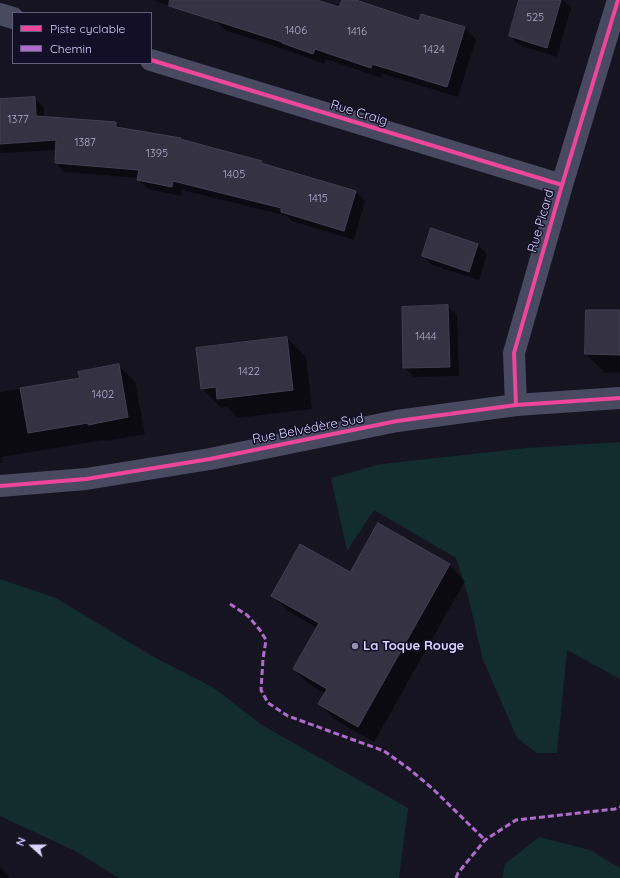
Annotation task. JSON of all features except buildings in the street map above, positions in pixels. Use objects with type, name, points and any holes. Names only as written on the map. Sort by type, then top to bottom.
[{"type":"street","name":"Rue Picard","points":[[516,405],[514,353],[562,184],[618,0]]},
{"type":"street","points":[[0,14],[12,18]]},
{"type":"street","name":"Rue Craig","points":[[152,60],[562,184]]},
{"type":"street","name":"Rue Belvédère Sud","points":[[0,486],[94,478],[210,459],[397,421],[516,405],[620,398]]},
{"type":"green space","points":[[620,442],[620,679],[567,650],[557,753],[537,753],[517,738],[483,660],[468,596],[456,558],[374,510],[347,551],[331,478],[381,464],[527,448]]},
{"type":"green space","points":[[0,579],[56,598],[152,656],[214,688],[262,725],[408,808],[399,878],[119,878],[75,851],[0,816]]},
{"type":"green space","points":[[539,837],[590,850],[620,868],[620,878],[502,878],[505,864]]},
{"type":"marked path","points":[[230,604],[247,615],[260,630],[266,640],[261,690],[268,703],[288,716],[384,751],[408,768],[433,789],[485,840]]},
{"type":"marked path","points":[[456,878],[458,873],[485,840],[516,820],[615,809],[620,807]]},
{"type":"cycle path","points":[[516,405],[514,353],[562,185],[618,0]]},
{"type":"cycle path","points":[[152,60],[562,185]]},
{"type":"cycle path","points":[[0,486],[86,479],[210,459],[397,421],[516,405],[620,398]]},
{"type":"place","name":"La Toque Rouge","points":[[355,646]]}]
